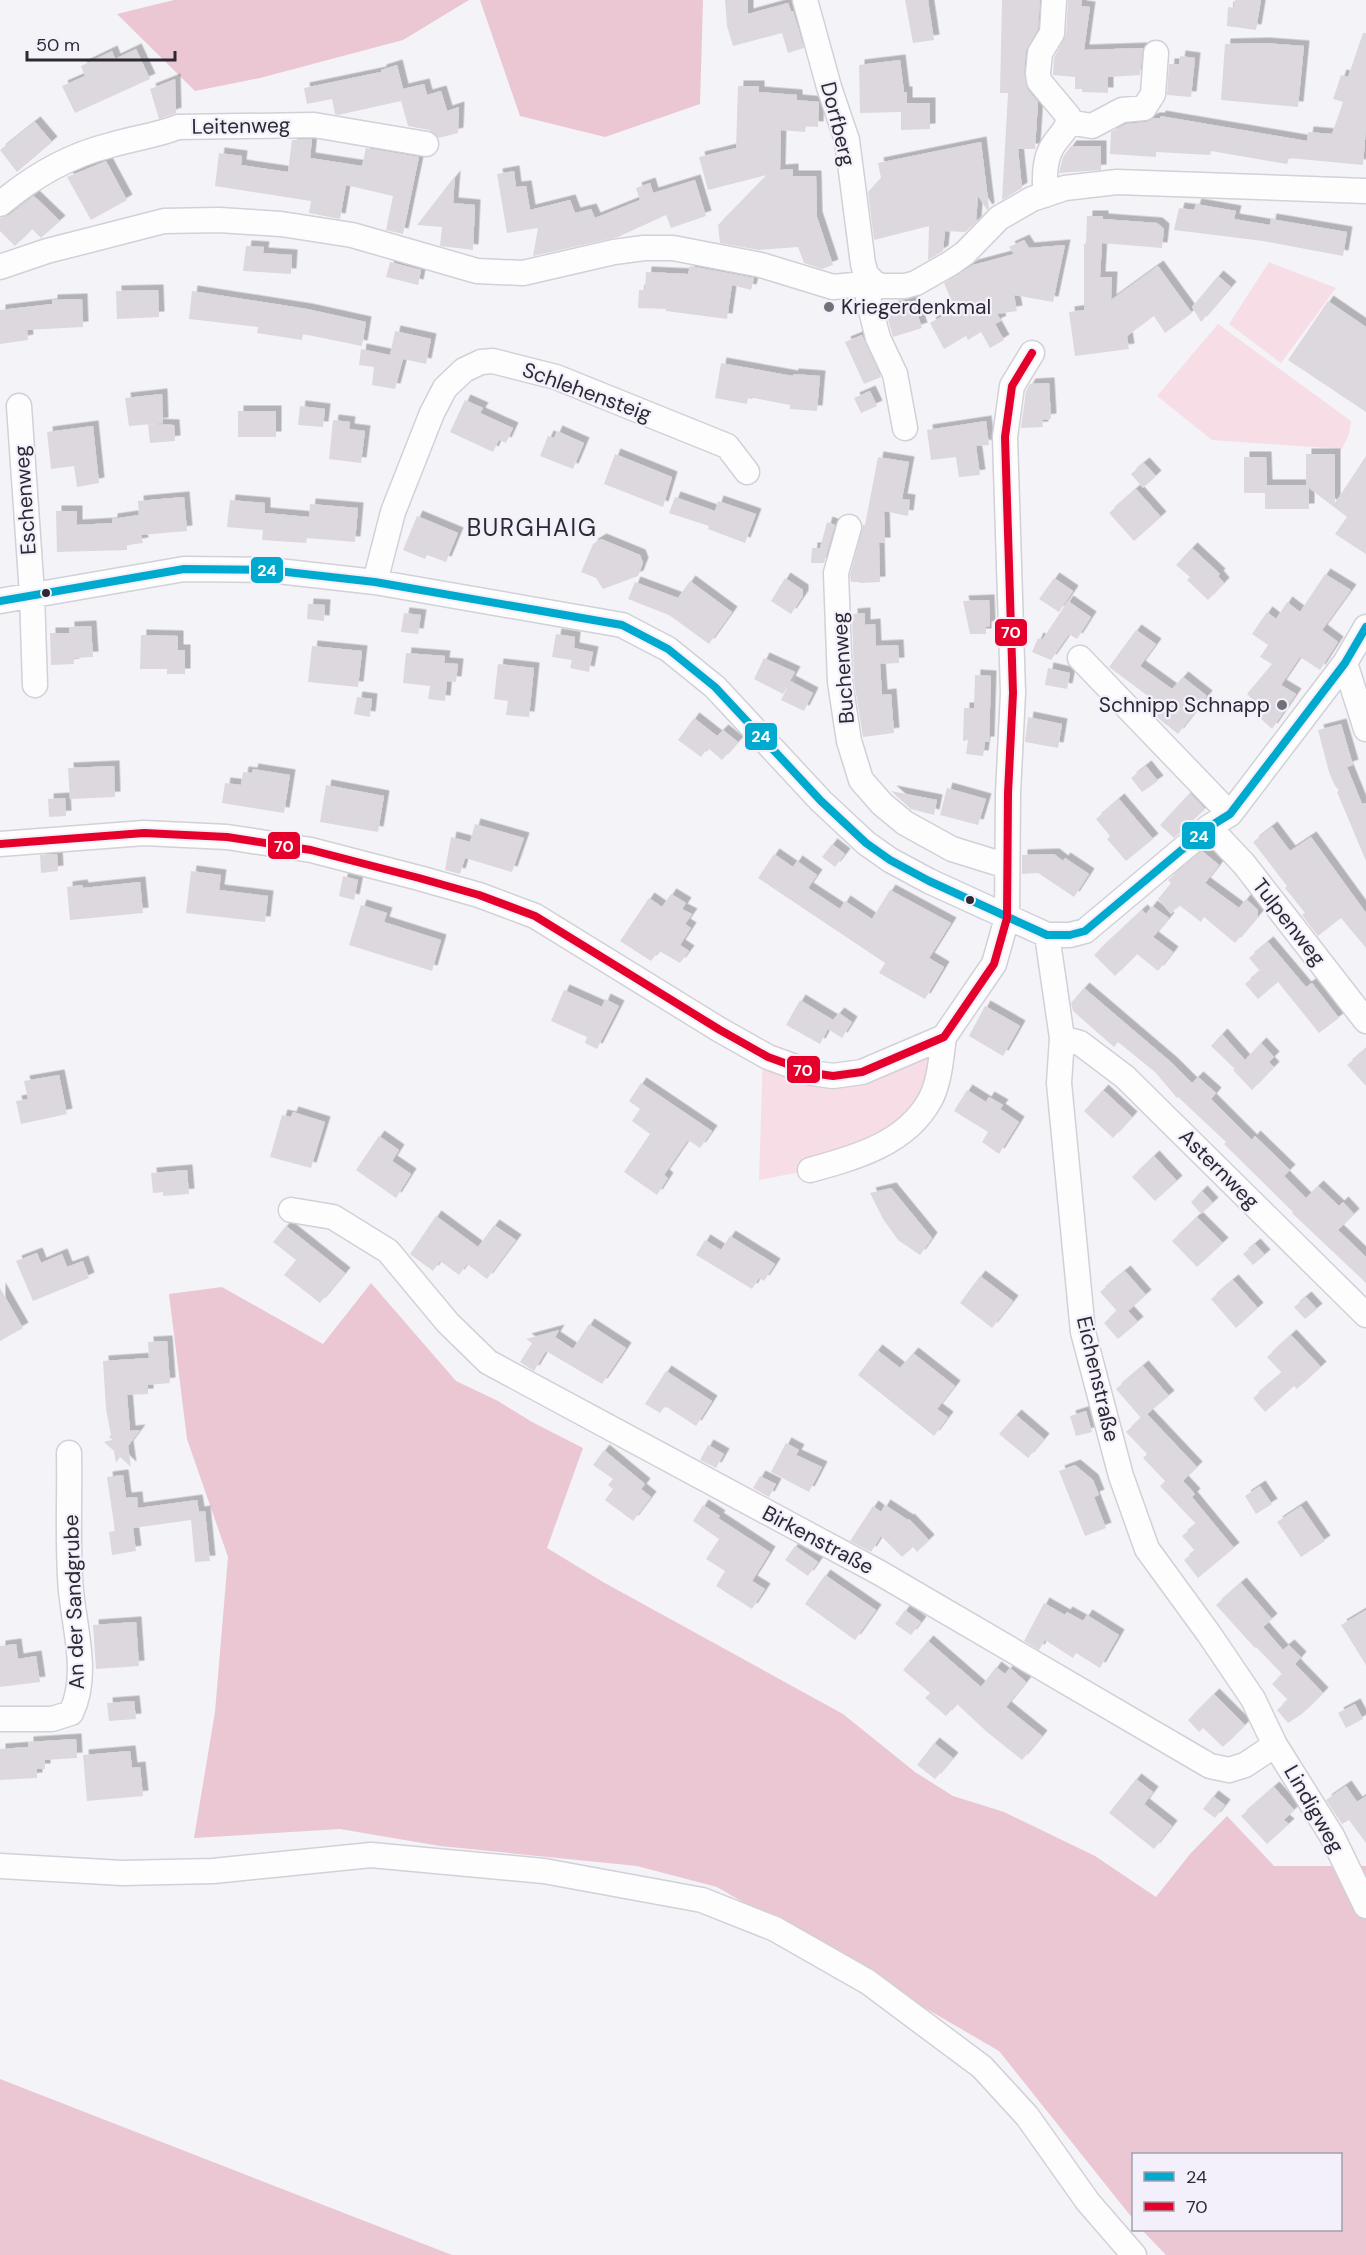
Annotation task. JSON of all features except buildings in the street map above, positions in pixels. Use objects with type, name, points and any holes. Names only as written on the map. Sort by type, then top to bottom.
[{"type":"street","name":"Dorfberg","points":[[805,0],[829,87],[847,140],[863,264],[866,274],[874,283]]},
{"type":"street","points":[[1045,195],[1046,167],[1050,150],[1067,127],[1069,117],[1039,81],[1040,53],[1052,33],[1054,0]]},
{"type":"street","points":[[1068,122],[1092,126],[1122,110],[1144,108],[1153,94],[1156,53]]},
{"type":"street","name":"Leitenweg","points":[[0,204],[24,184],[64,161],[110,145],[159,135],[178,127],[314,125],[426,144]]},
{"type":"street","points":[[0,267],[47,251],[164,221],[219,220],[280,224],[352,235],[477,271],[523,273],[614,252],[645,248],[673,248],[761,265],[833,287],[874,283],[882,286],[905,286],[929,277],[965,253],[999,218],[1032,199],[1065,188],[1117,182],[1366,191]]},
{"type":"street","points":[[874,283],[868,299],[878,338],[895,374],[905,428]]},
{"type":"street","points":[[810,1170],[854,1158],[887,1142],[910,1127],[931,1100],[939,1072],[944,1037],[994,964],[1006,918],[1013,693],[1005,437],[1012,386],[1032,353]]},
{"type":"street","name":"Schlehensteig","points":[[375,582],[393,512],[432,413],[445,388],[464,370],[481,362],[506,363],[555,377],[727,446],[747,472]]},
{"type":"street","name":"Eschenweg","points":[[19,406],[32,594],[35,685]]},
{"type":"street","name":"Buchenweg","points":[[849,527],[836,573],[840,682],[849,741],[861,780],[882,804],[905,823],[952,849],[1007,866]]},
{"type":"street","points":[[0,601],[184,569],[269,570],[375,582],[622,625],[668,649],[715,687],[821,801],[866,843],[890,860],[929,882],[1047,935],[1070,935],[1084,931],[1209,827],[1230,814],[1345,663],[1366,627]]},
{"type":"street","points":[[1080,658],[1230,814]]},
{"type":"street","points":[[1345,663],[1366,729]]},
{"type":"street","name":"Tulpenweg","points":[[1209,827],[1244,864],[1366,1021]]},
{"type":"street","points":[[0,844],[144,833],[227,837],[311,850],[419,878],[479,895],[535,916],[720,1030],[768,1057],[812,1073],[833,1076],[862,1072],[944,1037]]},
{"type":"street","name":"Eichenstraße","points":[[1047,935],[1062,1038],[1059,1083],[1083,1332],[1121,1476],[1147,1549],[1253,1699],[1275,1744]]},
{"type":"street","name":"Asternweg","points":[[1062,1038],[1080,1043],[1125,1077],[1366,1315]]},
{"type":"street","name":"Birkenstraße","points":[[291,1210],[333,1217],[388,1251]]},
{"type":"street","name":"Birkenstraße","points":[[361,1213],[388,1251],[448,1323],[488,1362],[879,1573],[1210,1766],[1229,1770],[1245,1765],[1275,1744]]},
{"type":"street","name":"An der Sandgrube","points":[[0,1719],[52,1719],[71,1713],[78,1698],[79,1649],[71,1590],[69,1453]]},
{"type":"street","name":"Lindigweg","points":[[1275,1744],[1332,1836],[1366,1906]]},
{"type":"street","points":[[0,1866],[122,1873],[213,1871],[371,1855],[544,1871],[702,1900],[775,1929],[868,1982],[982,2067],[1027,2116],[1088,2202],[1134,2255]]},
{"type":"shaded area","points":[[174,0],[469,0],[403,40],[260,78],[195,91],[117,14]]},
{"type":"shaded area","points":[[480,0],[703,0],[700,104],[605,137],[520,116]]},
{"type":"shaded area","points":[[1269,262],[1336,288],[1281,363],[1229,324]]},
{"type":"shaded area","points":[[1218,324],[1351,421],[1349,434],[1342,449],[1212,440],[1157,396]]},
{"type":"shaded area","points":[[944,1037],[931,1099],[887,1142],[810,1170],[759,1180],[763,1054],[812,1073]]},
{"type":"shaded area","points":[[371,1283],[456,1381],[498,1401],[532,1422],[583,1448],[547,1548],[603,1582],[843,1714],[915,1772],[953,1796],[1004,1812],[1095,1856],[1156,1897],[1190,1854],[1227,1816],[1274,1866],[1366,1866],[1366,2255],[1166,2255],[1143,2231],[1342,2231],[1342,2153],[1132,2153],[1132,2218],[999,2051],[717,1887],[637,1866],[440,1846],[340,1829],[194,1838],[215,1712],[228,1557],[187,1439],[169,1294],[222,1287],[323,1344]]},
{"type":"shaded area","points":[[0,2079],[452,2255],[0,2255]]},
{"type":"transit line","name":"70","points":[[0,844],[144,833],[227,837],[311,850],[419,878],[479,895],[535,916],[720,1030],[768,1057],[812,1073],[833,1076],[862,1072],[944,1037],[994,964],[1007,918],[1008,793],[1013,693],[1005,437],[1012,386],[1032,353]]},
{"type":"transit line","name":"24","points":[[0,601],[184,569],[269,570],[375,582],[622,625],[668,649],[715,687],[821,801],[866,843],[890,860],[929,881],[1047,935],[1070,935],[1085,931],[1209,827],[1230,814],[1345,663],[1366,627]]},
{"type":"place","name":"Kriegerdenkmal","points":[[829,307]]},
{"type":"place","name":"Schnipp Schnapp","points":[[1282,705]]},
{"type":"district","name":"BURGHAIG","points":[[532,528]]}]
